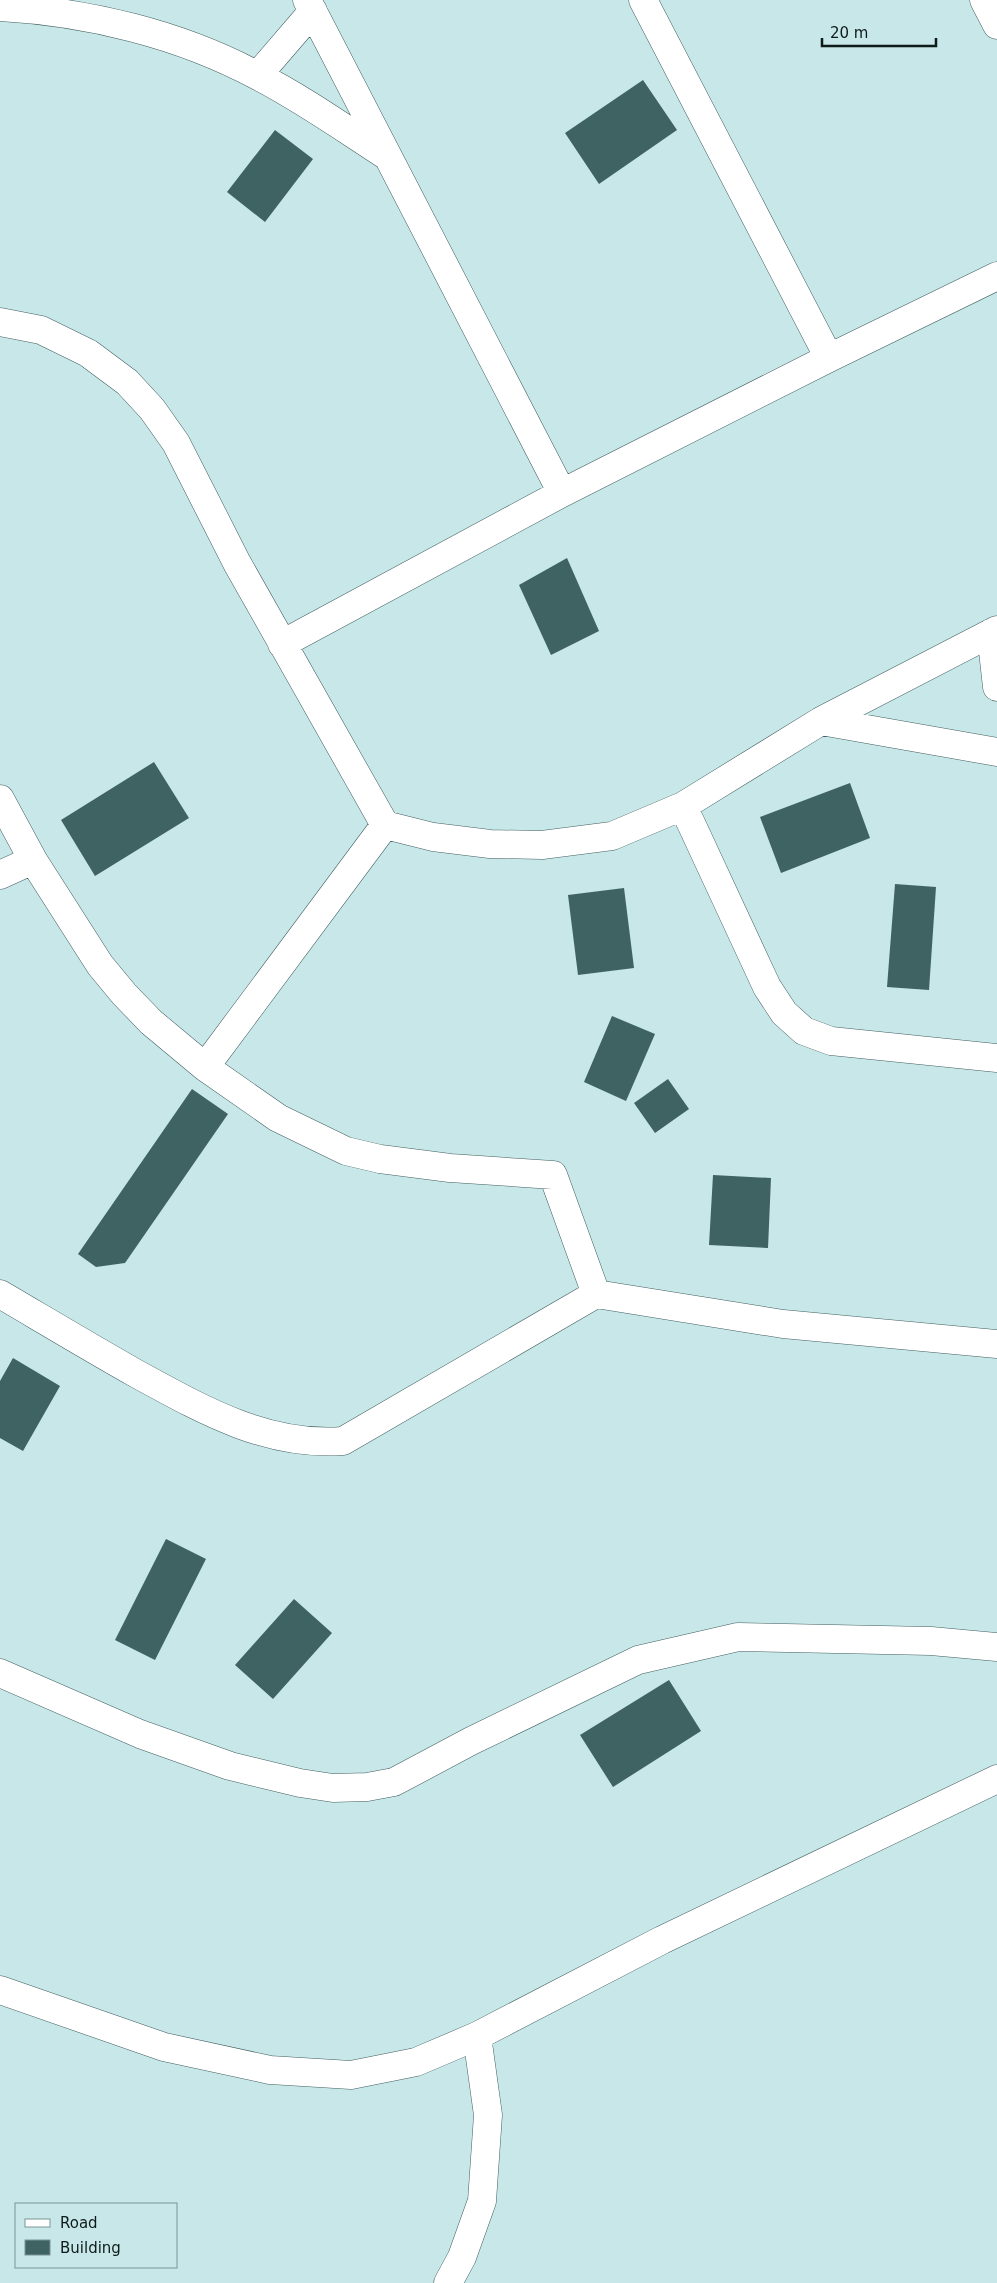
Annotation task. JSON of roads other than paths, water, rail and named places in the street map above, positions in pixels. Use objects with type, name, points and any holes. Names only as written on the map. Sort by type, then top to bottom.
[{"type":"street","points":[[642,0],[829,358]]},
{"type":"street","points":[[984,0],[997,24]]},
{"type":"street","points":[[258,75],[310,5],[562,493]]},
{"type":"street","points":[[0,7],[88,17],[146,31],[203,51],[258,75],[387,156]]},
{"type":"street","points":[[282,644],[562,493],[829,358],[997,276]]},
{"type":"street","points":[[0,322],[41,330],[88,353],[127,382],[152,409],[176,444],[237,563],[333,730],[385,826],[433,837],[490,844],[542,845],[612,836],[683,806],[820,721],[994,631],[997,687]]},
{"type":"street","points":[[820,721],[997,752]]},
{"type":"street","points":[[0,799],[33,860],[106,972],[151,1022],[205,1067],[278,1118],[346,1151],[380,1159],[450,1168],[553,1175],[596,1294]]},
{"type":"street","points":[[683,806],[767,987],[784,1014],[804,1031],[831,1041],[847,1044],[997,1058]]},
{"type":"street","points":[[205,1067],[385,826]]},
{"type":"street","points":[[0,875],[33,860]]},
{"type":"street","points":[[0,1294],[136,1373],[236,1425],[285,1437],[322,1443],[343,1441],[596,1294],[783,1324],[997,1344]]},
{"type":"street","points":[[0,1672],[140,1734],[230,1766],[300,1783],[334,1788],[359,1788],[394,1782],[513,1720],[638,1660],[738,1637],[931,1641],[997,1647]]},
{"type":"street","points":[[0,1990],[164,2047],[270,2070],[351,2075],[416,2062],[477,2036],[662,1940],[997,1779]]},
{"type":"street","points":[[448,2283],[462,2257],[482,2201],[488,2115],[477,2036]]}]
